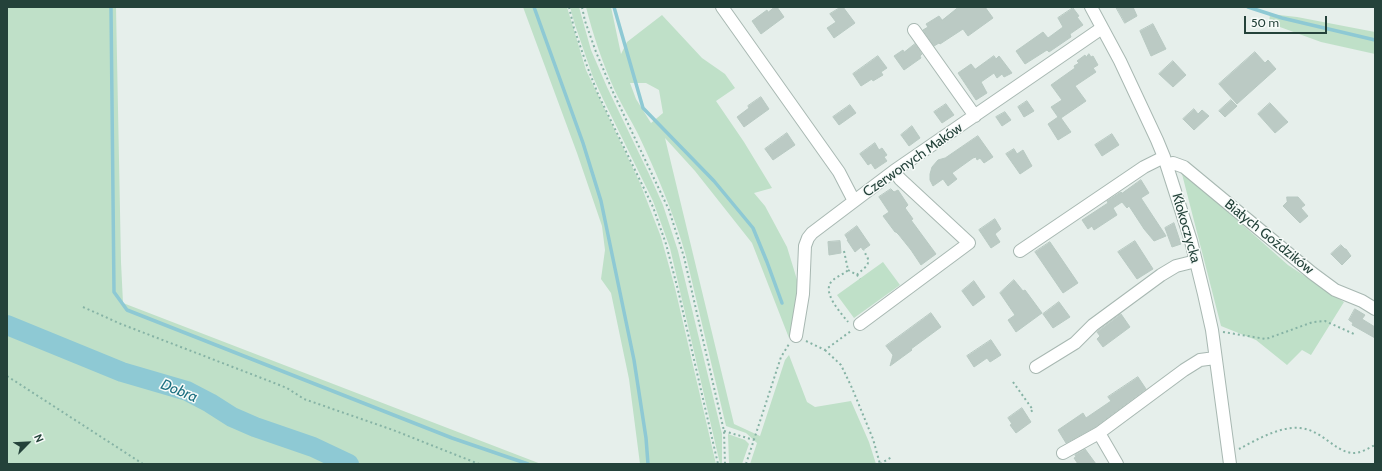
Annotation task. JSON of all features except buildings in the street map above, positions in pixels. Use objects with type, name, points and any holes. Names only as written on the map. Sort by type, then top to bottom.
[{"type":"street","points":[[722,7],[839,172],[854,201]]},
{"type":"street","name":"Kłokoczycka","points":[[1091,7],[1123,68],[1157,140],[1191,241],[1212,330],[1230,459]]},
{"type":"street","name":"Czerwonych Maków","points":[[796,336],[803,294],[805,246],[812,233],[894,171],[1102,28]]},
{"type":"street","points":[[914,30],[975,116]]},
{"type":"street","points":[[1020,251],[1144,167],[1165,161]]},
{"type":"street","name":"Białych Goździków","points":[[1165,161],[1184,167],[1312,273],[1335,290],[1362,301],[1375,309]]},
{"type":"street","points":[[854,323],[969,243],[900,179],[894,171]]},
{"type":"street","points":[[1036,368],[1075,343],[1093,325],[1160,275],[1176,266],[1196,261]]},
{"type":"street","points":[[1063,453],[1099,433],[1184,370],[1200,360],[1215,358]]},
{"type":"street","points":[[1099,433],[1117,464]]},
{"type":"path","points":[[569,7],[583,53],[598,94],[653,207],[666,244],[718,464]]},
{"type":"path","points":[[582,7],[585,21],[596,52],[613,92],[656,181],[673,223],[684,257],[724,431],[725,464]]},
{"type":"path","points":[[858,275],[867,265],[868,261],[864,250]]},
{"type":"path","points":[[844,251],[848,270]]},
{"type":"path","points":[[825,350],[854,323],[829,294],[828,288],[833,280],[848,270]]},
{"type":"path","points":[[848,270],[858,275],[860,279]]},
{"type":"path","points":[[83,307],[120,324],[287,388],[304,399],[393,430],[479,464]]},
{"type":"path","points":[[1212,330],[1266,340],[1313,322],[1325,321],[1354,334]]},
{"type":"path","points":[[746,464],[781,357],[796,336],[825,350],[841,365],[873,440],[880,464],[892,457]]},
{"type":"path","points":[[7,376],[143,464]]},
{"type":"path","points":[[1013,382],[1033,410],[1029,413]]},
{"type":"path","points":[[1230,459],[1258,439],[1280,430],[1299,428],[1316,432],[1342,450],[1353,453],[1368,449],[1375,445]]},
{"type":"path","points":[[724,431],[754,440]]},
{"type":"green space","points":[[7,7],[116,7],[123,303],[541,464],[356,464],[318,447],[245,419],[223,409],[192,390],[132,372],[7,321]]},
{"type":"green space","points":[[523,7],[567,7],[586,70],[640,183],[661,237],[675,288],[716,464],[640,464],[629,379],[611,293],[601,279],[605,250],[602,226],[577,153]]},
{"type":"green space","points":[[570,7],[579,7],[591,50],[663,205],[678,251],[722,434],[722,464],[720,464],[670,248],[653,201],[593,77]]},
{"type":"green space","points":[[586,7],[611,7],[621,54],[627,42],[662,15],[702,58],[725,74],[735,88],[716,101],[744,142],[772,188],[754,193],[765,206],[787,247],[798,283],[796,320],[789,338],[752,243],[695,171],[665,138],[734,424],[760,436],[785,360],[789,355],[807,402],[815,407],[851,401],[869,442],[876,464],[750,464],[757,443],[746,433],[726,426],[686,256],[676,225],[665,194],[645,149],[611,81]],"holes":[[[630,83],[646,83],[659,90],[663,113],[651,123],[636,99]]]},
{"type":"green space","points":[[1270,14],[1297,17],[1375,32],[1375,54],[1321,42],[1269,23]]},
{"type":"green space","points":[[1184,173],[1288,265],[1344,302],[1311,355],[1302,350],[1287,365],[1256,340],[1221,326],[1182,174]]},
{"type":"green space","points":[[883,262],[900,285],[854,318],[837,295]]},
{"type":"green space","points":[[7,328],[105,367],[182,391],[202,400],[244,424],[314,448],[347,464],[7,464]]},
{"type":"green space","points":[[728,434],[745,440],[749,444],[742,464],[729,464]]},
{"type":"waterway","points":[[111,7],[114,292],[127,310],[452,438],[528,464]]},
{"type":"waterway","points":[[534,7],[583,143],[601,201],[634,360],[646,438],[648,464]]},
{"type":"waterway","points":[[614,7],[643,108],[714,181],[753,228],[782,303]]},
{"type":"waterway","points":[[1248,7],[1282,18],[1375,40]]},
{"type":"waterway","name":"Dobra","points":[[7,325],[122,372],[187,391],[232,417],[255,427],[313,447],[349,464]]}]
